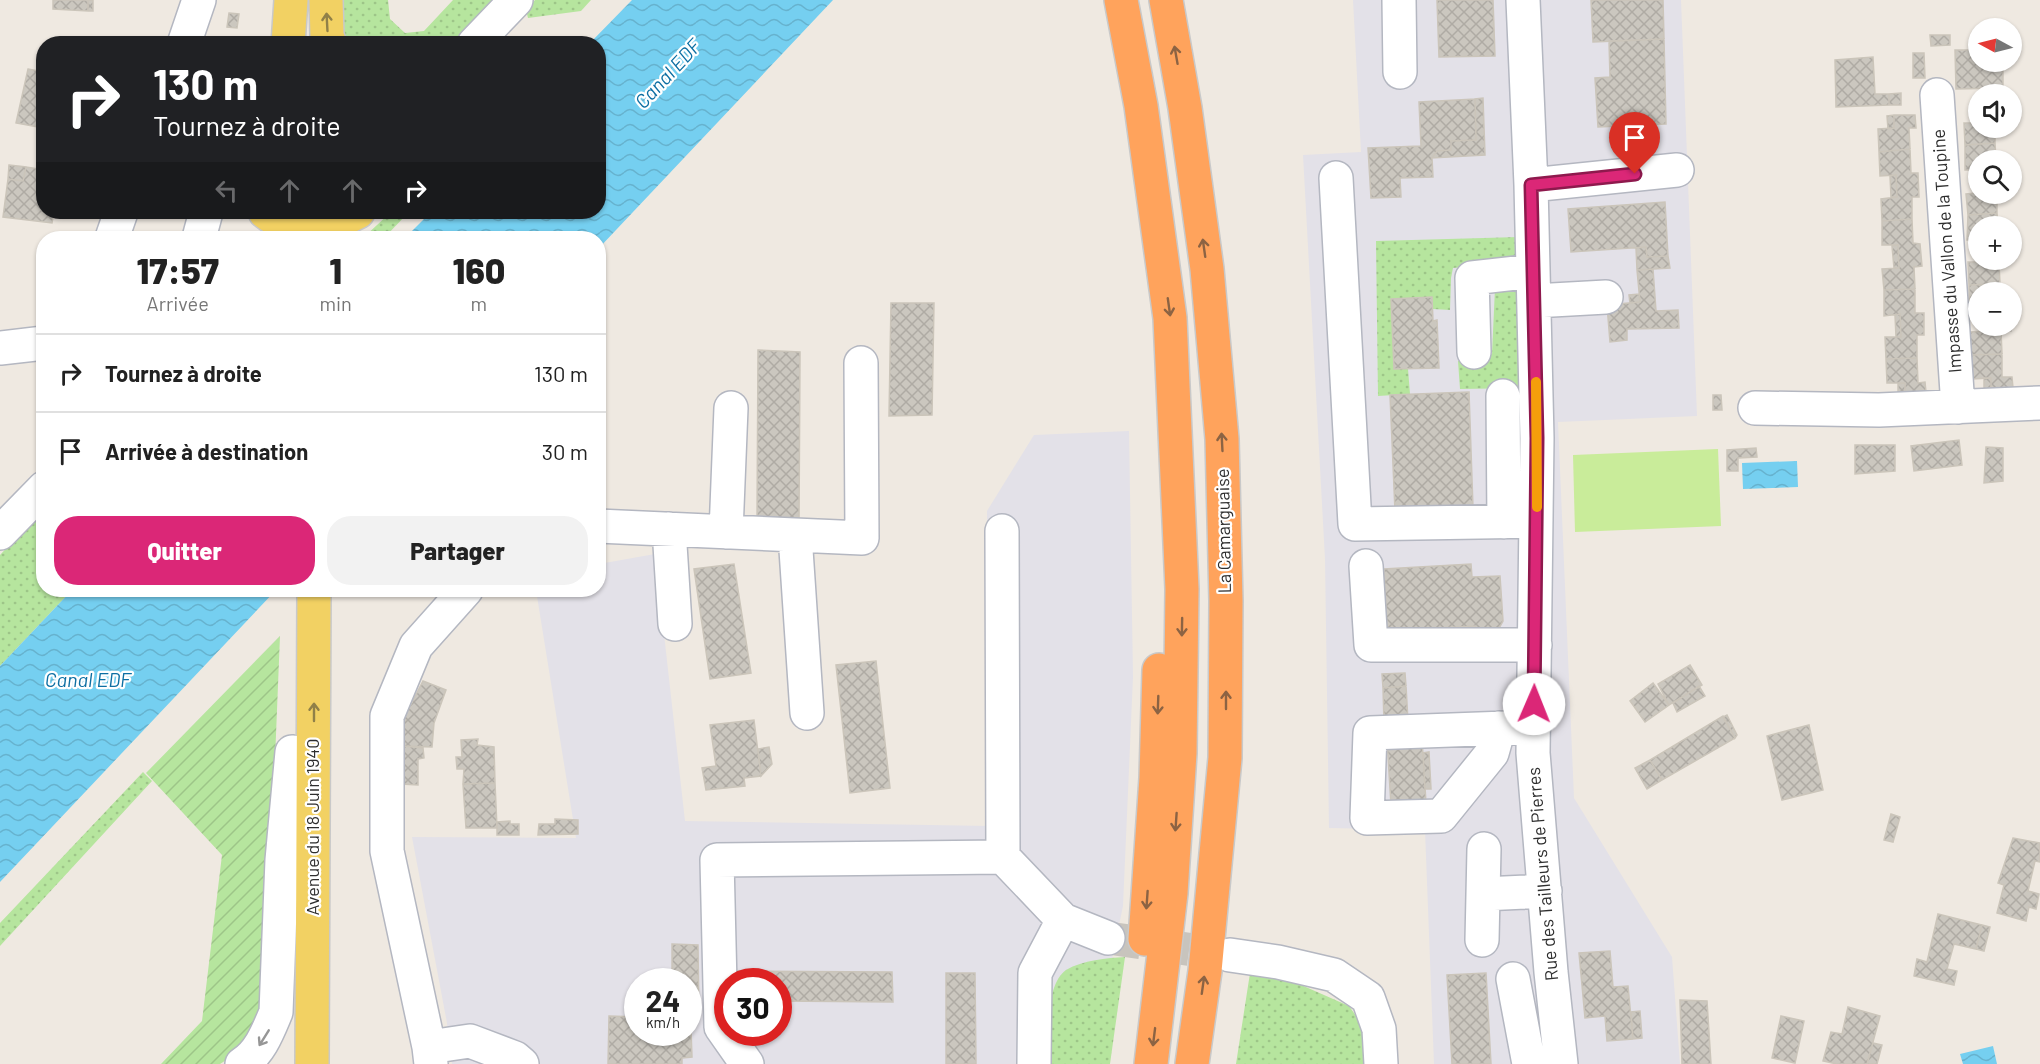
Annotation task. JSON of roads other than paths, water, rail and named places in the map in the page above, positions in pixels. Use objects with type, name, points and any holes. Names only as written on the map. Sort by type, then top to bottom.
[{"type":"highway","points":[[1101,0],[1137,214],[1152,353],[1161,597],[1156,778],[1144,958],[1128,1064]]},
{"type":"highway","points":[[1121,0],[1141,106],[1170,318],[1182,589],[1180,753],[1171,892],[1151,1064]]},
{"type":"highway","name":"La Camarguaise","points":[[1166,0],[1185,108],[1207,269],[1223,462],[1226,758],[1205,971],[1192,1064]]},
{"type":"main road","points":[[289,36],[291,0]]},
{"type":"main road","points":[[326,0],[327,36]]},
{"type":"main road","points":[[272,222],[314,227],[341,224]]},
{"type":"main road","name":"Avenue du 18 Juin 1940","points":[[312,1064],[314,597]]},
{"type":"main road","name":"Avenue du 18 Juin 1940","points":[[291,604],[292,1064]]},
{"type":"street","points":[[187,36],[199,0]]},
{"type":"street","points":[[482,36],[516,0]]},
{"type":"street","points":[[1399,0],[1400,72]]},
{"type":"street","name":"Rue des Tailleurs de Pierres","points":[[1524,0],[1537,438],[1533,753],[1561,1064]]},
{"type":"street","name":"Impasse du Vallon de la Toupine","points":[[1937,95],[1958,406]]},
{"type":"street","points":[[1531,185],[1677,170]]},
{"type":"street","points":[[1336,178],[1355,524],[1536,521]]},
{"type":"street","points":[[1474,352],[1472,278],[1606,297]]},
{"type":"street","points":[[0,348],[36,344]]},
{"type":"street","points":[[606,527],[862,538],[861,363]]},
{"type":"street","points":[[1503,396],[1504,522]]},
{"type":"street","points":[[1755,408],[1879,410],[2040,403]]},
{"type":"street","points":[[726,532],[731,408]]},
{"type":"street","points":[[0,533],[36,496]]},
{"type":"street","points":[[669,529],[675,624]]},
{"type":"street","points":[[1002,531],[1003,857],[1063,920],[1108,938]]},
{"type":"street","points":[[795,535],[807,713]]},
{"type":"street","points":[[1366,566],[1371,645],[1535,645]]},
{"type":"street","points":[[460,597],[416,646],[387,716],[387,851],[430,1056],[470,1041],[516,1058],[522,1064]]},
{"type":"street","points":[[1499,728],[1534,727]]},
{"type":"street","points":[[242,1064],[250,1059],[267,1034],[276,1012],[282,860],[292,752]]},
{"type":"street","points":[[1482,940],[1484,849]]},
{"type":"street","points":[[747,1064],[721,1028],[717,860],[1003,857]]},
{"type":"street","points":[[1483,894],[1545,891]]},
{"type":"street","points":[[1034,1064],[1035,973],[1063,920]]},
{"type":"street","points":[[1230,955],[1278,962],[1334,975],[1368,998],[1379,1029],[1381,1064]]},
{"type":"street","points":[[1513,979],[1529,1064]]},
{"type":"water","name":"Canal EDF","points":[[632,0],[833,0],[606,241],[606,231],[412,231],[424,219],[606,219],[606,36],[597,36]]},
{"type":"water","points":[[1797,461],[1798,487],[1743,489],[1742,463]]},
{"type":"water","name":"Canal EDF","points":[[65,597],[269,597],[0,882],[0,666]]},
{"type":"water","points":[[1993,1046],[1997,1064],[1963,1064],[1960,1054]]},
{"type":"tunnel","points":[[1108,938],[1230,955]]}]
